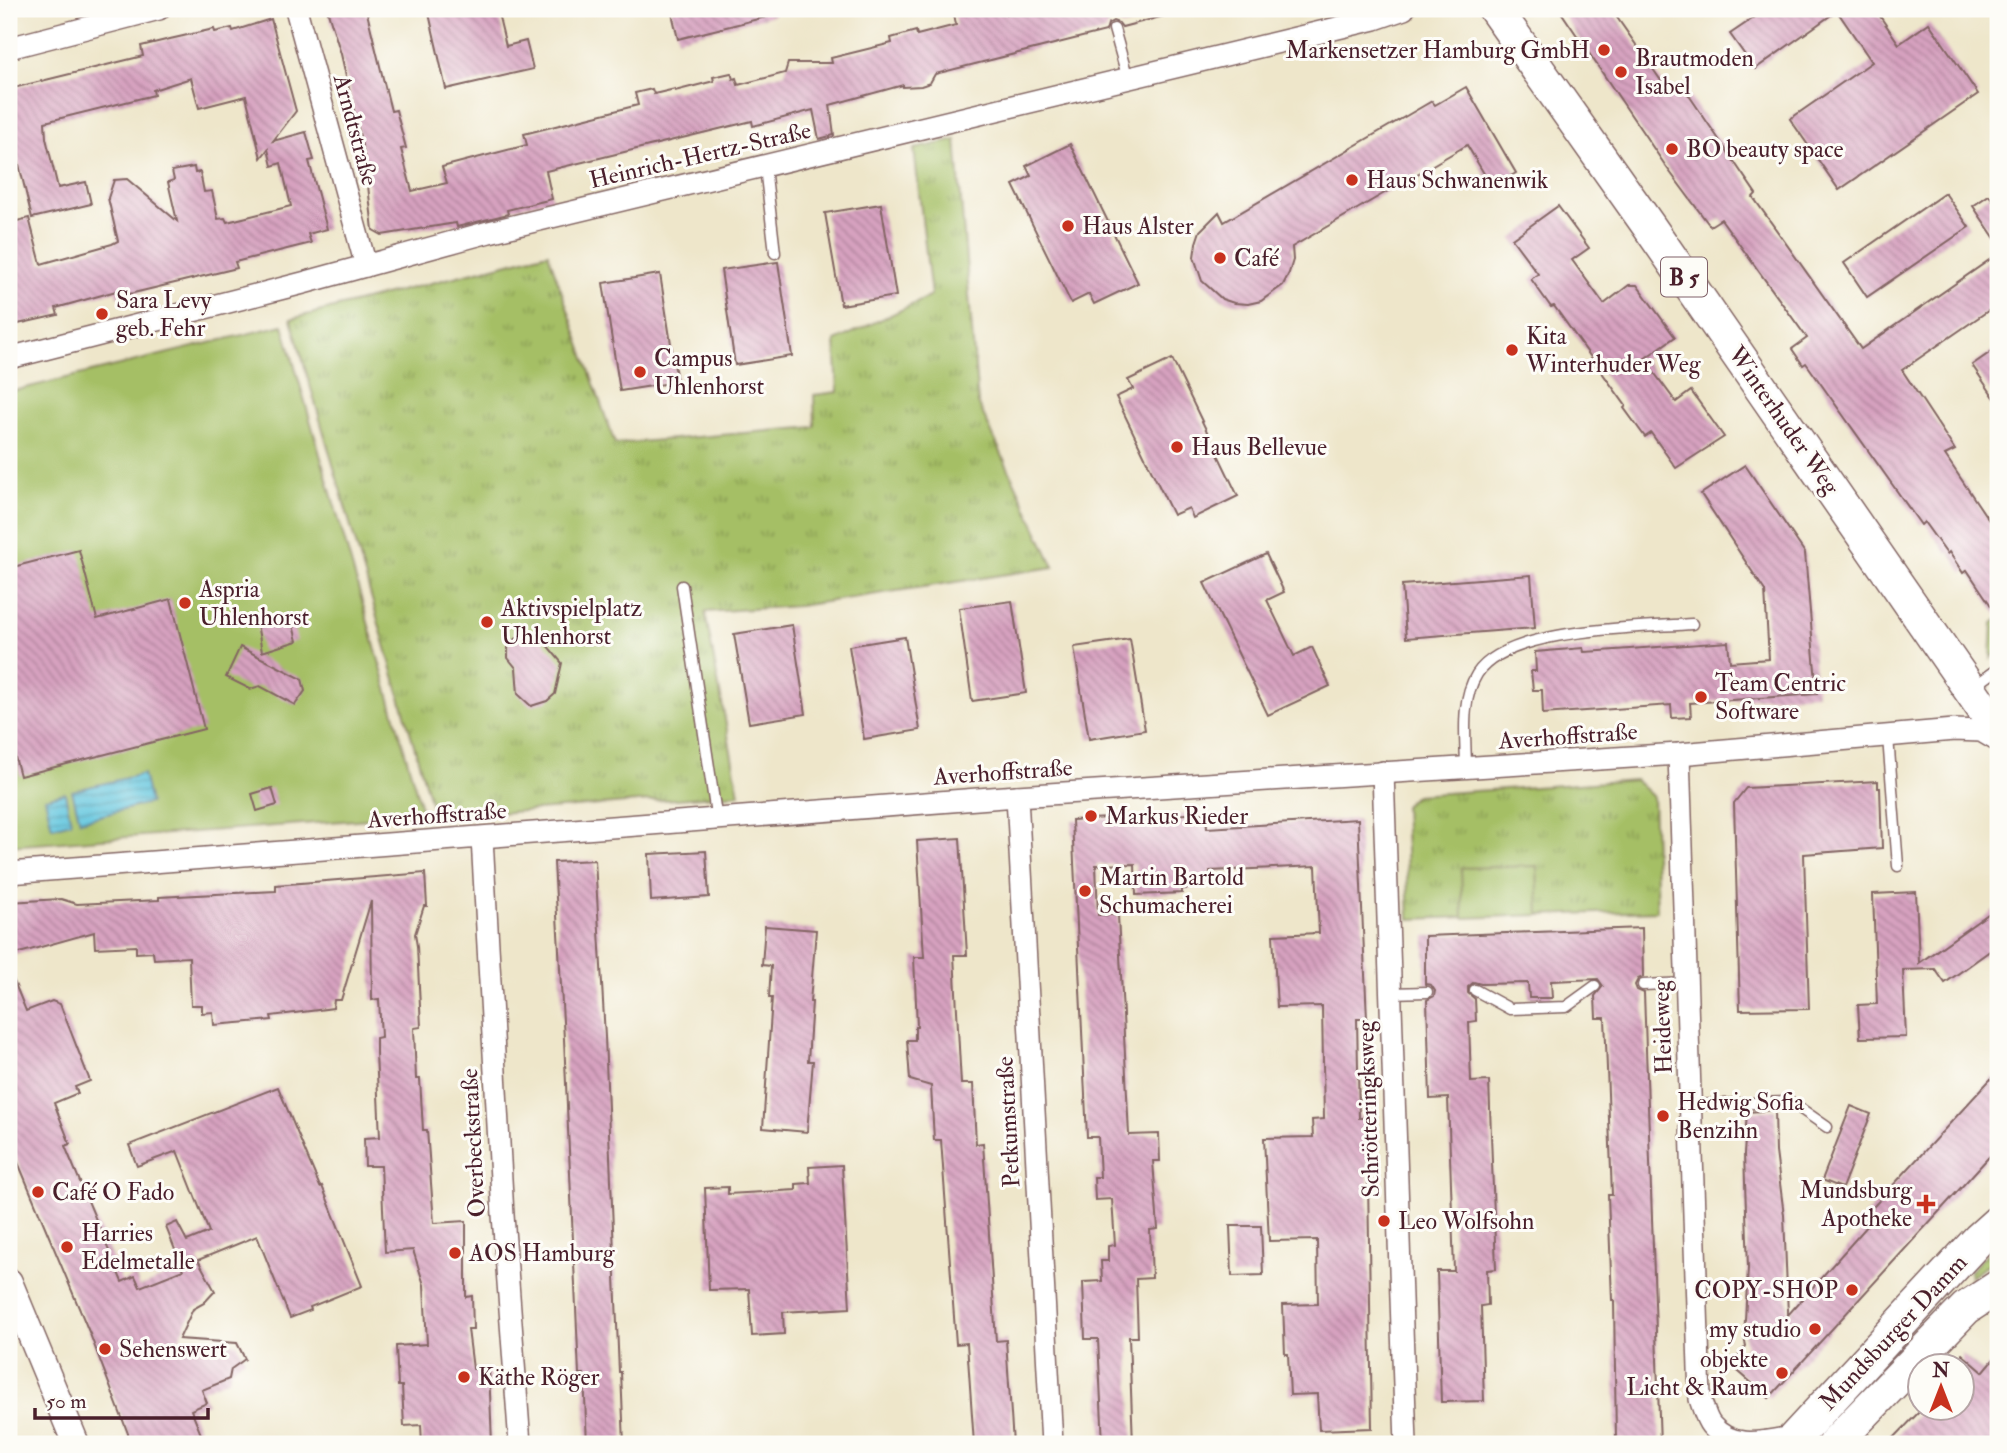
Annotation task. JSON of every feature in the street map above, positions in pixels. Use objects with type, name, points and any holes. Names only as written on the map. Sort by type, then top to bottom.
[{"type":"main road","name":"Winterhuder Weg","points":[[1495,9],[1998,730]]},
{"type":"main road","name":"Mundsburger Damm","points":[[1792,1440],[1979,1239],[1998,1222]]},
{"type":"main road","name":"Mundsburger Damm","points":[[1834,1444],[1966,1308],[1998,1287]]},
{"type":"street","points":[[9,48],[159,9]]},
{"type":"street","name":"Arndtstraße","points":[[296,9],[366,265]]},
{"type":"street","name":"Heinrich-Hertz-Straße","points":[[9,358],[489,232],[1362,22],[1404,9]]},
{"type":"street","name":"Averhoffstraße","points":[[9,873],[1017,796],[1383,772],[1402,774],[1679,754],[1954,730],[1981,732],[1998,741]]},
{"type":"street","name":"Heideweg","points":[[1679,754],[1700,1399],[1710,1424],[1724,1436],[1741,1444],[1792,1440]]},
{"type":"street","name":"Schrötteringksweg","points":[[1383,772],[1406,1444]]},
{"type":"street","name":"Petkumstraße","points":[[1017,796],[1052,1444]]},
{"type":"street","name":"Overbeckstraße","points":[[482,838],[503,1215],[520,1444]]},
{"type":"street","points":[[9,1282],[76,1444]]},
{"type":"lane","points":[[1114,29],[1128,79]]},
{"type":"lane","points":[[765,167],[775,253]]},
{"type":"lane","points":[[682,586],[717,821]]},
{"type":"lane","points":[[1466,769],[1466,701],[1478,673],[1505,651],[1567,633],[1692,624]]},
{"type":"lane","points":[[1970,690],[1998,669]]},
{"type":"lane","points":[[1888,737],[1898,866]]},
{"type":"lane","points":[[1643,985],[1686,983]]},
{"type":"lane","points":[[1475,990],[1510,1009],[1566,1007],[1595,986]]},
{"type":"lane","points":[[1391,993],[1427,992]]},
{"type":"lane","points":[[1690,1105],[1791,1102],[1827,1127]]},
{"type":"green space","points":[[956,140],[978,403],[1054,567],[799,606],[705,612],[739,794],[435,818],[291,319],[548,253],[615,444],[815,427],[814,395],[838,392],[835,341],[931,296],[914,149]]},
{"type":"green space","name":"Aspria Uhlenhorst","points":[[283,325],[423,815],[9,846],[9,392]]},
{"type":"green space","points":[[1998,619],[1998,652],[1991,658],[1993,623]]},
{"type":"green space","points":[[1635,780],[1653,797],[1657,911],[1409,919],[1404,806],[1416,795]]},
{"type":"green space","points":[[1537,866],[1539,915],[1463,918],[1461,868]]},
{"type":"green space","points":[[1998,1242],[1998,1258],[1970,1277],[1969,1272]]},
{"type":"water","points":[[143,774],[150,803],[80,821],[72,791]]},
{"type":"water","points":[[65,793],[71,822],[52,827],[45,798]]},
{"type":"building","points":[[327,9],[366,9],[391,111],[396,110],[406,148],[401,149],[412,191],[447,183],[442,167],[527,145],[524,134],[638,105],[635,93],[652,89],[654,94],[675,91],[714,81],[713,77],[731,73],[738,85],[785,73],[788,63],[832,63],[831,58],[892,43],[891,38],[916,31],[917,35],[956,25],[954,14],[979,9],[1005,9],[1006,14],[1025,9],[1167,9],[1168,15],[1122,27],[1113,21],[1108,24],[1106,31],[935,74],[930,83],[921,86],[903,85],[830,105],[834,135],[819,139],[813,110],[753,126],[752,121],[546,171],[552,199],[507,210],[508,214],[457,227],[456,223],[382,235],[373,230],[365,159],[341,54]]},
{"type":"building","points":[[428,9],[497,9],[506,46],[526,41],[533,69],[446,89]]},
{"type":"building","points":[[671,9],[773,9],[774,15],[678,39]]},
{"type":"building","points":[[1559,9],[1611,9],[1662,82],[1679,92],[1686,91],[1756,194],[1753,197],[1861,349],[1998,254],[1998,304],[1902,370],[1955,450],[1945,455],[1998,534],[1998,616],[1967,570],[1963,573],[1924,522],[1921,525],[1806,363],[1803,365],[1792,349],[1807,338],[1721,219],[1710,226],[1667,168]]},
{"type":"building","points":[[1767,9],[1875,9],[1899,44],[1929,23],[1978,94],[1839,190],[1790,119],[1872,62],[1837,11],[1755,69],[1730,34]]},
{"type":"building","points":[[271,19],[296,111],[273,141],[306,132],[314,160],[309,161],[327,229],[308,234],[311,243],[235,262],[237,268],[117,297],[116,291],[56,308],[58,315],[9,326],[9,223],[29,218],[41,264],[112,244],[118,241],[108,198],[114,180],[127,179],[177,221],[168,182],[174,180],[172,171],[194,167],[195,173],[200,172],[204,192],[212,191],[218,219],[225,218],[227,222],[291,206],[281,163],[272,166],[268,149],[261,158],[246,96],[199,108],[191,78],[153,90],[154,95],[45,122],[46,138],[58,188],[86,182],[91,204],[32,218],[9,123],[9,89],[143,56],[141,46],[214,29],[215,32],[232,28],[233,31]]},
{"type":"building","name":"Haus Schwanenwik","points":[[1466,87],[1516,173],[1492,187],[1467,145],[1292,247],[1293,260],[1283,285],[1261,301],[1248,304],[1222,299],[1202,281],[1194,257],[1196,243],[1200,231],[1219,212],[1224,222],[1432,101],[1435,105]]},
{"type":"building","name":"Haus Alster","points":[[1070,144],[1138,283],[1094,304],[1089,294],[1071,303],[1013,185],[1031,176],[1026,166]]},
{"type":"building","points":[[1945,193],[1969,227],[1867,297],[1844,263]]},
{"type":"building","points":[[1989,195],[1998,208],[1998,243],[1973,206]]},
{"type":"building","points":[[881,204],[896,296],[841,305],[825,213]]},
{"type":"building","points":[[1558,206],[1589,248],[1572,260],[1604,304],[1629,285],[1637,285],[1675,337],[1644,359],[1676,402],[1691,391],[1724,437],[1676,468],[1651,433],[1645,437],[1554,306],[1551,307],[1531,279],[1538,274],[1512,239]]},
{"type":"building","points":[[778,262],[792,356],[735,365],[721,270]]},
{"type":"building","points":[[660,274],[677,382],[620,391],[603,283]]},
{"type":"building","points":[[1998,347],[1998,403],[1972,365]]},
{"type":"building","name":"Haus Bellevue","points":[[1172,359],[1238,496],[1193,518],[1189,508],[1173,515],[1116,397],[1133,389],[1128,380]]},
{"type":"building","points":[[1745,465],[1805,553],[1817,694],[1690,703],[1691,717],[1672,718],[1671,705],[1543,714],[1542,690],[1533,690],[1531,671],[1536,671],[1535,652],[1583,648],[1584,652],[1728,642],[1730,662],[1769,659],[1765,591],[1701,494]]},
{"type":"building","points":[[79,550],[97,619],[171,599],[204,729],[20,776],[9,734],[9,568]]},
{"type":"building","points":[[1266,554],[1284,592],[1267,600],[1294,656],[1312,647],[1330,686],[1268,715],[1204,583]]},
{"type":"building","points":[[1531,575],[1535,628],[1406,638],[1402,585]]},
{"type":"building","points":[[1012,601],[1026,693],[972,701],[959,608]]},
{"type":"building","points":[[256,618],[292,621],[297,641],[262,652]]},
{"type":"building","points":[[792,625],[806,714],[749,723],[734,634]]},
{"type":"building","points":[[528,632],[536,632],[562,663],[555,694],[547,701],[531,706],[518,694],[516,668],[508,658],[508,643]]},
{"type":"building","points":[[905,637],[920,730],[864,739],[849,646]]},
{"type":"building","points":[[1130,639],[1145,730],[1089,739],[1074,647]]},
{"type":"building","points":[[240,647],[302,679],[305,691],[295,705],[260,686],[250,689],[226,677]]},
{"type":"building","points":[[1878,781],[1882,848],[1804,854],[1809,1009],[1740,1010],[1734,803],[1746,788]]},
{"type":"building","points":[[272,788],[277,805],[257,811],[252,794]]},
{"type":"building","points":[[1206,813],[1207,828],[1358,819],[1367,1019],[1357,1019],[1359,1118],[1367,1118],[1372,1428],[1319,1430],[1317,1394],[1290,1395],[1283,1305],[1318,1304],[1317,1240],[1269,1241],[1264,1138],[1313,1137],[1312,1120],[1324,1119],[1322,1006],[1277,1007],[1273,935],[1319,933],[1316,866],[1210,871],[1211,887],[1182,889],[1182,893],[1136,895],[1135,864],[1096,865],[1098,915],[1118,915],[1129,1135],[1159,1134],[1160,1161],[1153,1161],[1158,1229],[1150,1230],[1152,1278],[1136,1279],[1138,1337],[1129,1337],[1133,1444],[1103,1444],[1098,1339],[1085,1339],[1083,1282],[1102,1281],[1101,1261],[1108,1261],[1108,1246],[1115,1245],[1112,1199],[1095,1200],[1094,1177],[1100,1177],[1098,1137],[1087,1137],[1072,820]]},
{"type":"building","points":[[960,838],[967,955],[954,955],[961,1084],[973,1084],[976,1144],[983,1143],[996,1341],[1006,1340],[1013,1444],[974,1444],[967,1343],[956,1344],[941,1140],[934,1140],[931,1086],[910,1080],[907,1040],[915,1040],[917,1027],[914,957],[924,957],[917,841]]},
{"type":"building","points":[[706,851],[709,897],[651,901],[649,854]]},
{"type":"building","points":[[595,860],[624,1444],[587,1444],[584,1374],[579,1374],[554,862]]},
{"type":"building","points":[[425,873],[427,906],[424,906],[415,934],[421,1027],[414,1028],[416,1079],[420,1079],[423,1130],[427,1130],[434,1223],[466,1221],[466,1297],[472,1296],[473,1329],[468,1329],[473,1369],[489,1368],[492,1444],[422,1444],[421,1425],[404,1426],[396,1346],[427,1344],[424,1285],[413,1250],[385,1252],[381,1166],[365,1166],[364,1138],[380,1137],[376,1038],[381,1037],[379,999],[372,1000],[371,901],[341,1000],[334,1000],[333,1008],[271,1016],[272,1020],[214,1025],[213,1012],[202,1013],[202,1005],[191,1005],[189,957],[154,959],[153,952],[136,953],[136,946],[95,948],[94,932],[9,956],[9,902],[61,899],[77,904],[159,900],[159,897],[276,891],[276,885]]},
{"type":"building","points":[[1916,892],[1919,963],[1998,907],[1998,945],[1945,983],[1935,969],[1903,970],[1906,1037],[1860,1038],[1858,1005],[1877,1004],[1873,894]]},
{"type":"building","points":[[765,926],[816,930],[808,1061],[813,1061],[807,1132],[763,1128],[772,998],[769,998],[771,966],[762,965]]},
{"type":"building","points":[[1642,928],[1643,977],[1638,979],[1635,985],[1637,990],[1644,993],[1660,1444],[1625,1444],[1624,1440],[1616,1440],[1614,1300],[1608,1195],[1612,1195],[1605,1018],[1596,1018],[1595,996],[1603,986],[1598,979],[1551,981],[1552,998],[1529,998],[1528,983],[1474,982],[1468,987],[1468,993],[1475,999],[1476,1021],[1469,1022],[1471,1082],[1489,1081],[1496,1269],[1487,1270],[1488,1305],[1481,1306],[1484,1401],[1441,1402],[1437,1271],[1454,1271],[1448,1098],[1430,1099],[1427,1000],[1434,996],[1435,991],[1431,985],[1425,984],[1425,936]]},
{"type":"building","points":[[9,969],[26,1011],[52,1001],[60,1004],[90,1081],[75,1087],[78,1093],[54,1103],[70,1144],[65,1146],[122,1282],[135,1276],[140,1287],[183,1270],[166,1227],[177,1222],[187,1241],[209,1232],[177,1151],[137,1166],[129,1145],[278,1087],[320,1187],[322,1186],[362,1286],[290,1318],[257,1236],[198,1260],[215,1291],[204,1303],[193,1309],[179,1339],[237,1343],[245,1359],[231,1369],[229,1379],[202,1390],[207,1403],[191,1410],[205,1444],[132,1444],[90,1334],[9,1141]]},
{"type":"building","points":[[1998,1071],[1998,1147],[1769,1398],[1731,1365],[1746,1346],[1744,1337],[1748,1268],[1744,1154],[1747,1112],[1775,1110],[1776,1152],[1784,1215],[1788,1315],[1869,1224],[1863,1218]]},
{"type":"building","points":[[1851,1106],[1871,1114],[1842,1188],[1822,1180]]},
{"type":"building","points":[[842,1165],[850,1308],[783,1312],[784,1334],[752,1336],[749,1289],[709,1290],[705,1188],[728,1187],[728,1194],[796,1190],[796,1184],[810,1183],[809,1167]]},
{"type":"building","points":[[1230,1226],[1261,1226],[1263,1275],[1232,1276]]},
{"type":"building","points":[[1998,1354],[1998,1444],[1888,1444],[1909,1422],[1976,1422],[1976,1366],[1983,1372]]},
{"type":"place","name":"Markensetzer Hamburg GmbH","points":[[1604,50]]},
{"type":"place","name":"Brautmoden Isabel","points":[[1621,72]]},
{"type":"place","name":"BO beauty space","points":[[1672,149]]},
{"type":"place","name":"Haus Schwanenwik","points":[[1352,180]]},
{"type":"place","name":"Haus Alster","points":[[1068,226]]},
{"type":"place","name":"Café","points":[[1220,258]]},
{"type":"place","name":"Sara Levy geb. Fehr","points":[[102,314]]},
{"type":"place","name":"Kita Winterhuder Weg","points":[[1512,350]]},
{"type":"place","name":"Campus Uhlenhorst","points":[[640,372]]},
{"type":"place","name":"Haus Bellevue","points":[[1177,447]]},
{"type":"place","name":"Aspria Uhlenhorst","points":[[185,603]]},
{"type":"place","name":"Aktivspielplatz Uhlenhorst","points":[[487,622]]},
{"type":"place","name":"Team Centric Software","points":[[1701,697]]},
{"type":"place","name":"Markus Rieder","points":[[1091,816]]},
{"type":"place","name":"Martin Bartold Schumacherei","points":[[1085,891]]},
{"type":"place","name":"Hedwig Sofia Benzihn","points":[[1663,1116]]},
{"type":"place","name":"Café O Fado","points":[[38,1192]]},
{"type":"place","name":"Mundsburg Apotheke","points":[[1926,1204]]},
{"type":"place","name":"Leo Wolfsohn","points":[[1384,1221]]},
{"type":"place","name":"Harries Edelmetalle","points":[[67,1247]]},
{"type":"place","name":"AOS Hamburg","points":[[455,1253]]},
{"type":"place","name":"COPY-SHOP","points":[[1852,1290]]},
{"type":"place","name":"my studio","points":[[1815,1329]]},
{"type":"place","name":"Sehenswert","points":[[105,1349]]},
{"type":"place","name":"objekte Licht & Raum","points":[[1782,1373]]},
{"type":"place","name":"Käthe Röger","points":[[464,1377]]}]
